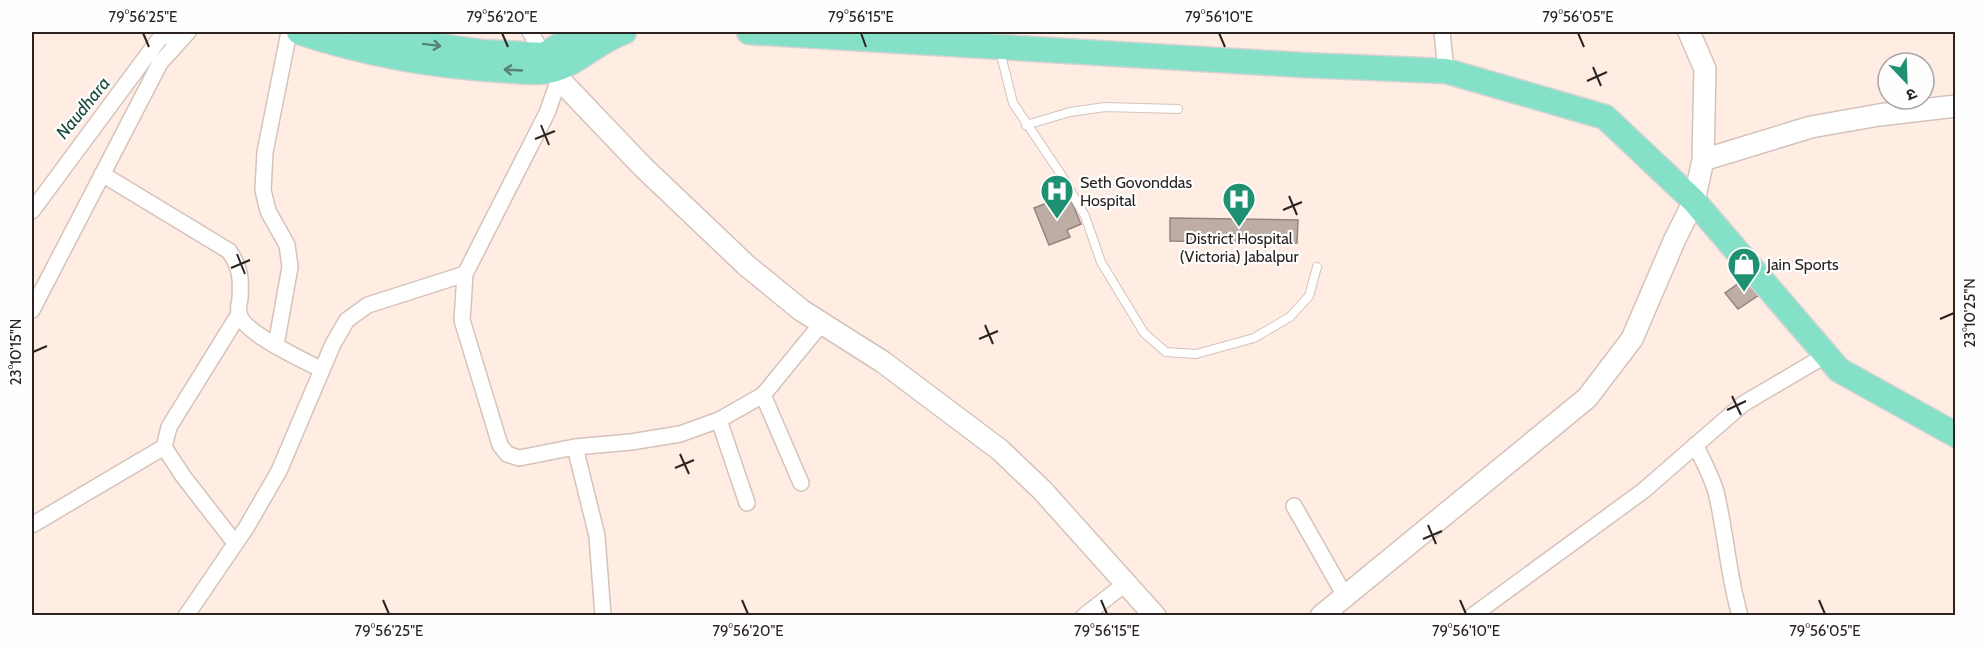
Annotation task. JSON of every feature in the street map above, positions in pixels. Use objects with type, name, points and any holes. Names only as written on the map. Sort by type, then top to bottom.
[{"type":"main road","points":[[299,32],[333,43],[400,59],[539,72],[552,68],[624,32]]},
{"type":"main road","points":[[353,32],[482,52],[552,68]]},
{"type":"main road","points":[[552,68],[581,32]]},
{"type":"main road","points":[[749,32],[1446,71],[1605,117],[1694,201],[1839,370],[1956,435]]},
{"type":"street","points":[[32,310],[160,63],[186,32]]},
{"type":"street","points":[[32,211],[160,38],[186,32]]},
{"type":"street","points":[[276,345],[290,267],[287,245],[268,211],[263,190],[265,152],[289,32]]},
{"type":"street","points":[[530,32],[552,68],[643,167],[746,265],[801,310],[883,362],[1000,450],[1042,490],[1155,615]]},
{"type":"street","points":[[1442,32],[1446,71]]},
{"type":"street","points":[[1321,615],[1587,398],[1632,339],[1694,201],[1703,160],[1705,69],[1689,32]]},
{"type":"street","points":[[552,68],[547,113],[465,274],[462,320],[500,445],[507,454],[519,458],[575,447],[631,442],[680,434],[719,420],[763,395],[822,323]]},
{"type":"street","points":[[1703,160],[1811,127],[1879,115],[1956,106]]},
{"type":"street","points":[[102,174],[229,251],[238,263],[241,282],[239,314],[244,325],[322,370]]},
{"type":"street","points":[[184,615],[235,543],[279,471],[333,344],[347,320],[368,305],[465,274]]},
{"type":"street","points":[[32,525],[164,447],[169,427],[239,314]]},
{"type":"street","points":[[1472,615],[1643,491],[1743,404],[1826,355]]},
{"type":"street","points":[[763,395],[801,483]]},
{"type":"street","points":[[719,420],[747,503]]},
{"type":"street","points":[[1695,445],[1709,471],[1715,491],[1732,588],[1740,615]]},
{"type":"street","points":[[164,447],[183,476],[235,543]]},
{"type":"street","points":[[575,447],[597,536],[603,615]]},
{"type":"street","points":[[1294,506],[1345,596]]},
{"type":"street","points":[[1084,615],[1126,583]]},
{"type":"lane","points":[[999,45],[1013,103],[1062,176],[1085,216],[1101,262],[1144,333],[1166,352],[1196,354],[1254,338],[1290,317],[1309,296],[1317,267]]},
{"type":"lane","points":[[1026,125],[1070,112],[1105,107],[1178,109]]},
{"type":"building","points":[[1070,198],[1081,224],[1067,230],[1070,237],[1049,245],[1034,208],[1055,200],[1057,203]]},
{"type":"building","points":[[1170,218],[1298,220],[1297,243],[1170,241]]},
{"type":"building","name":"Jain Sports","points":[[1749,276],[1762,293],[1738,309],[1725,293]]},
{"type":"place","name":"Seth Govonddas Hospital","points":[[1057,220]]},
{"type":"place","name":"District Hospital (Victoria) Jabalpur","points":[[1239,228]]},
{"type":"place","name":"Jain Sports","points":[[1744,293]]},
{"type":"water label","name":"Naudhara","points":[[83,108]]}]
